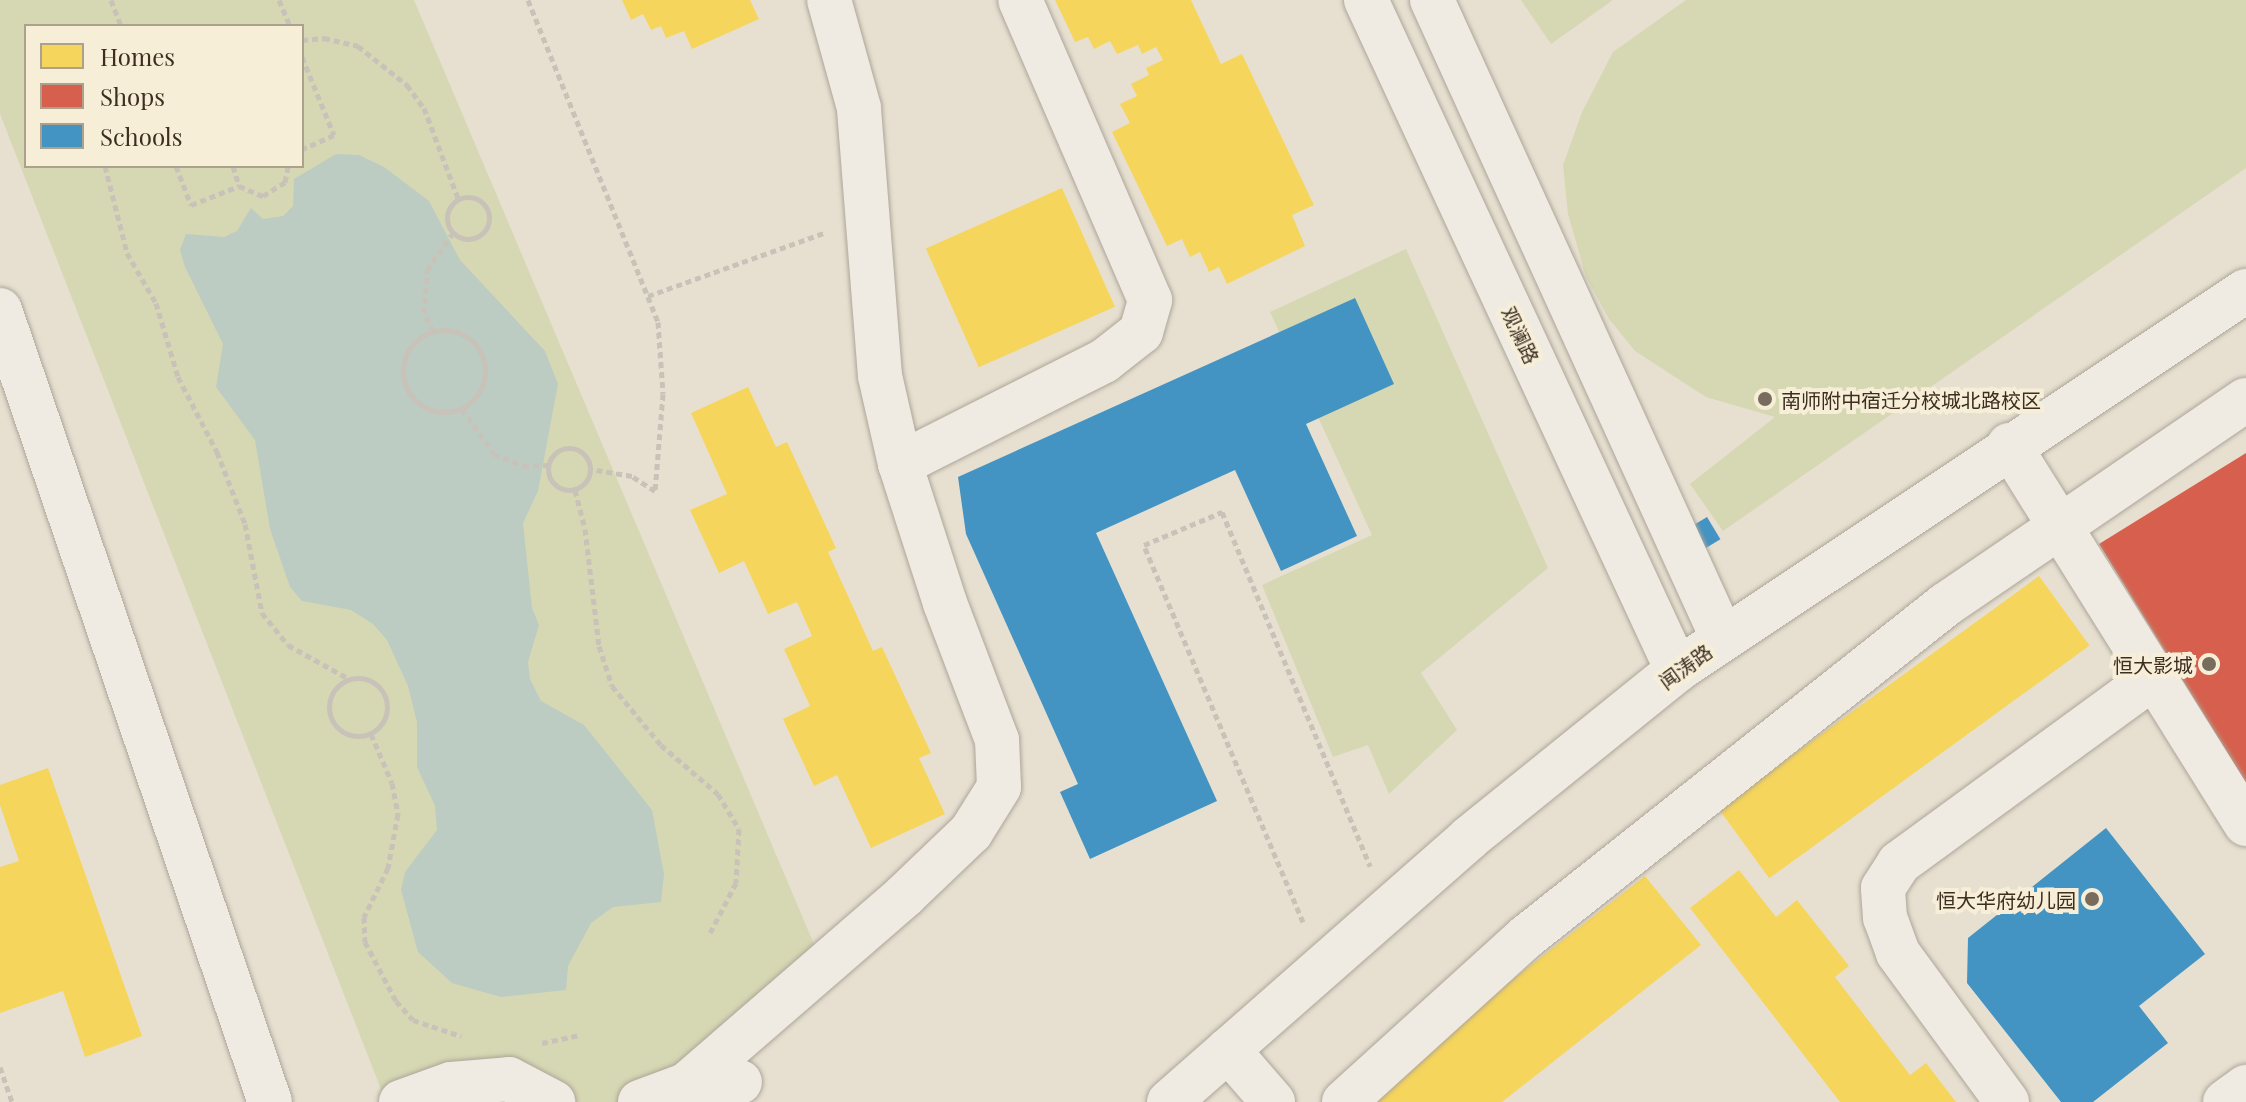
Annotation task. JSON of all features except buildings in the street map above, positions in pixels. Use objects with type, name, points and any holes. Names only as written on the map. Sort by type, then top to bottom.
[{"type":"street","points":[[640,1102],[686,1085],[776,1007],[971,832],[999,787],[997,740],[945,603],[900,464],[880,376],[867,242],[859,108],[829,0]]},
{"type":"street","points":[[900,464],[1104,361],[1141,332],[1150,300],[1020,0]]},
{"type":"street","name":"观澜路","points":[[1366,0],[1677,670]]},
{"type":"street","points":[[1432,0],[1723,639]]},
{"type":"street","name":"闻涛路","points":[[1169,1102],[1388,910],[1677,670],[2009,445],[2246,291]]},
{"type":"street","points":[[0,310],[270,1102]]},
{"type":"street","points":[[1344,1102],[1526,937],[1945,605],[2246,400]]},
{"type":"street","points":[[2009,445],[2246,824]]},
{"type":"street","points":[[2007,1102],[1898,953],[1885,918],[1883,888],[1899,863],[2153,678]]},
{"type":"street","points":[[686,1085],[749,1092],[776,1007]]},
{"type":"street","points":[[1228,1050],[1273,1102]]},
{"type":"street","points":[[401,1102],[451,1084],[509,1079],[553,1102]]},
{"type":"street","points":[[2225,1102],[2246,1087]]},
{"type":"path","points":[[111,0],[120,24]]},
{"type":"path","points":[[279,0],[289,24]]},
{"type":"path","points":[[528,0],[658,322],[663,394],[655,491],[632,476],[590,469]]},
{"type":"path","points":[[304,40],[324,38],[358,46],[407,85],[424,108],[458,198]]},
{"type":"path","points":[[304,62],[334,135],[304,148]]},
{"type":"path","points":[[106,168],[127,253],[156,303],[178,377],[217,452],[245,524],[262,613],[288,645],[349,679],[377,684],[387,701],[385,721],[371,734],[352,736],[330,718],[334,690],[349,679]]},
{"type":"path","points":[[177,168],[191,205],[239,186]]},
{"type":"path","points":[[234,168],[239,186],[253,195],[271,194],[285,182],[288,168]]},
{"type":"path","points":[[458,198],[479,199],[490,217],[480,236],[466,239],[453,233],[447,214],[458,198]]},
{"type":"path","points":[[433,331],[424,313],[427,270],[453,233]]},
{"type":"path","points":[[648,296],[801,238],[824,233],[867,242]]},
{"type":"path","points":[[433,331],[460,333],[480,351],[485,377],[481,390],[462,409],[435,412],[422,407],[405,386],[404,359],[411,347],[433,331]]},
{"type":"path","points":[[462,409],[494,454],[523,466],[549,465],[567,448],[580,451],[590,469],[586,482],[575,490]]},
{"type":"path","points":[[549,465],[556,485],[575,490]]},
{"type":"path","points":[[575,490],[585,529],[599,646],[612,686],[661,745],[718,794],[739,829],[736,883],[709,935]]},
{"type":"path","points":[[1322,967],[1144,545],[1222,512],[1388,910]]},
{"type":"path","points":[[371,734],[392,783],[398,814],[388,868],[364,917],[365,942],[396,1001],[413,1020],[475,1039]]},
{"type":"path","points":[[533,1044],[579,1035]]},
{"type":"path","points":[[0,1067],[12,1102]]},
{"type":"green space","points":[[0,0],[414,0],[822,963],[671,1102],[386,1102],[0,114]]},
{"type":"green space","points":[[1521,0],[1613,0],[1551,44]]},
{"type":"green space","name":"南师附中宿迁分校城北路校区","points":[[1686,0],[2246,0],[2246,168],[1723,531],[1690,484],[1775,417],[1706,397],[1635,351],[1609,319],[1586,277],[1568,214],[1563,165],[1582,112],[1613,52]]},
{"type":"green space","points":[[1406,249],[1548,568],[1421,673],[1457,730],[1389,794],[1368,745],[1333,757],[1262,585],[1372,535],[1270,312]]},
{"type":"shaded area","points":[[336,154],[359,155],[384,167],[429,201],[460,260],[545,351],[558,384],[538,491],[523,523],[532,608],[539,625],[528,662],[530,679],[541,701],[584,725],[652,810],[664,874],[661,902],[613,907],[591,923],[568,966],[566,990],[501,997],[452,983],[418,952],[401,890],[405,872],[437,830],[435,806],[417,767],[417,722],[408,686],[387,640],[373,624],[351,610],[302,601],[290,587],[270,529],[255,440],[216,387],[223,344],[185,267],[180,250],[186,234],[224,237],[237,231],[251,208],[263,219],[283,216],[293,206],[294,179]]},
{"type":"place","name":"南师附中宿迁分校城北路校区","points":[[1765,399]]},
{"type":"place","name":"恒大影城","points":[[2209,664]]},
{"type":"place","name":"恒大华府幼儿园","points":[[2092,899]]}]
